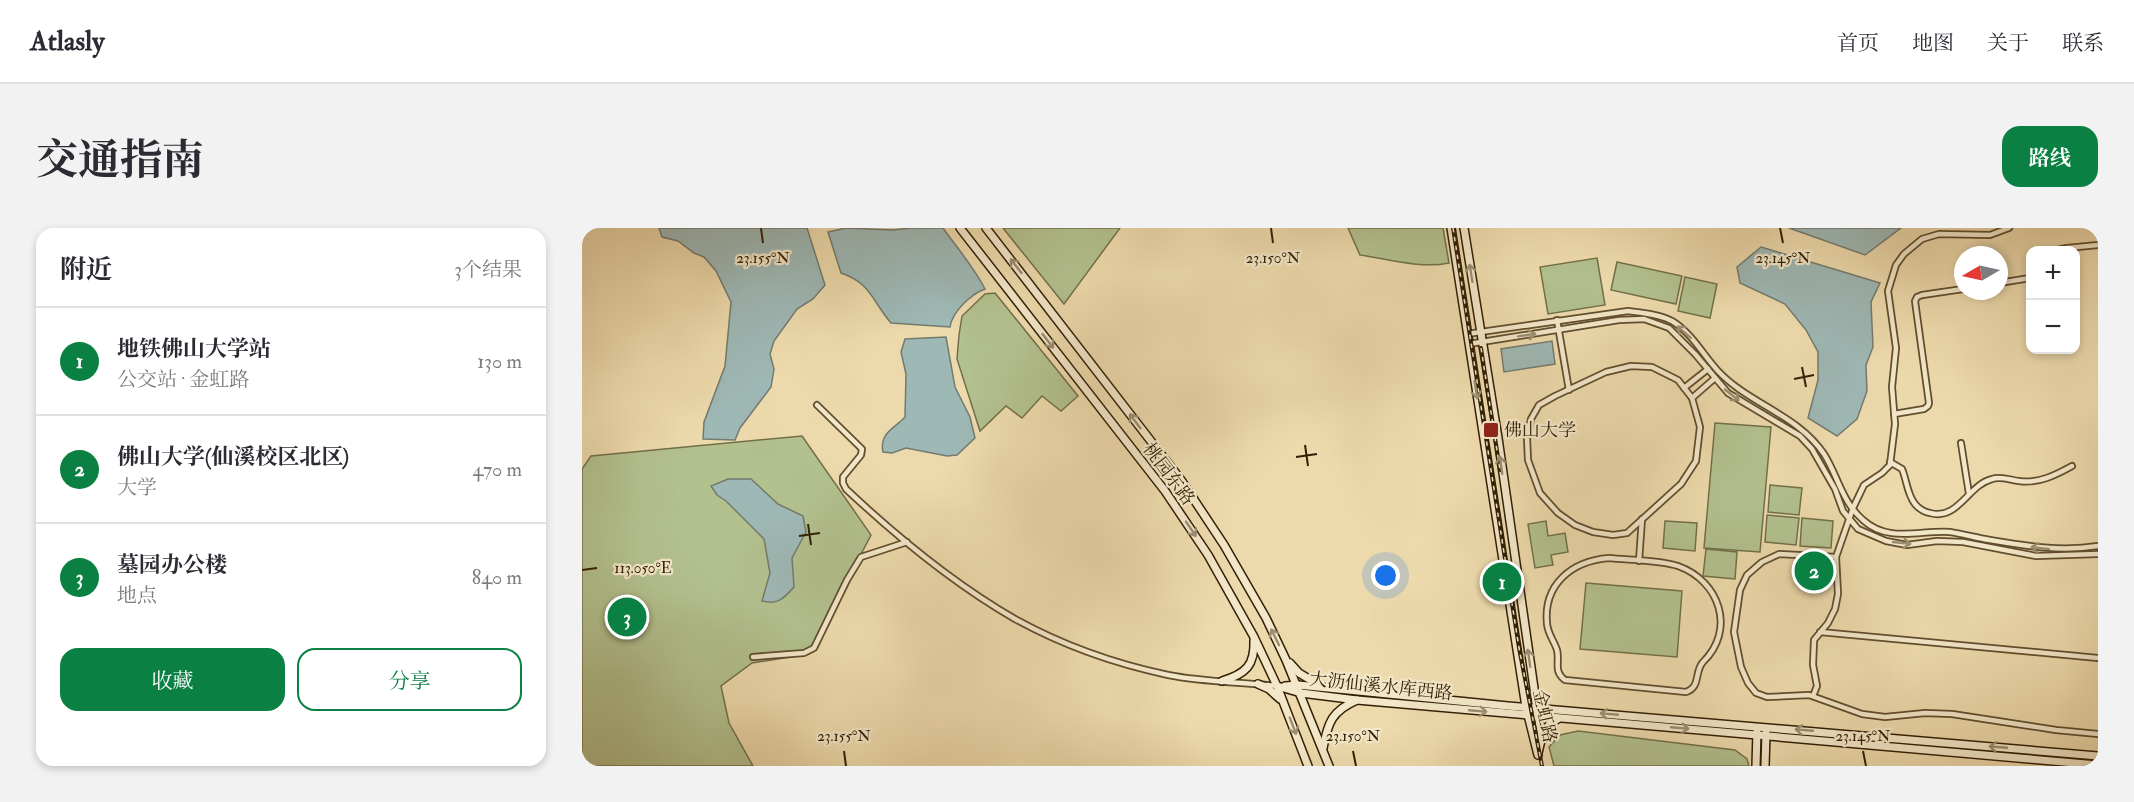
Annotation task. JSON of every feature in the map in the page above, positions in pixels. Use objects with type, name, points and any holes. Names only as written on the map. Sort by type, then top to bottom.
[{"type":"street","name":"桃园东路","points":[[960,228],[1165,491],[1208,555],[1254,637],[1277,686],[1308,766]]},
{"type":"street","name":"桃园东路","points":[[986,228],[1181,480],[1224,545],[1266,618],[1298,685],[1329,766]]},
{"type":"street","name":"金虹路","points":[[1451,228],[1526,707],[1538,755],[1542,736],[1464,228]]},
{"type":"street","points":[[1813,696],[1817,686],[1813,665],[1814,640],[1828,623],[1835,609],[1838,594],[1836,556],[1852,508],[1864,485],[1882,473],[1890,462],[1894,424],[1893,371],[1896,348],[1888,291],[1896,265],[1904,254],[1922,238],[1939,234],[1990,235],[2009,228]]},
{"type":"street","points":[[2080,247],[2098,245]]},
{"type":"street","points":[[2008,282],[2026,279]]},
{"type":"street","points":[[1894,414],[1924,409],[1929,403],[1915,301],[1922,295],[1954,290]]},
{"type":"street","points":[[1467,334],[1628,311],[1648,313],[1672,321],[1697,343],[1717,370],[1736,388],[1802,429],[1824,454],[1845,499],[1863,521],[1880,531],[1901,536],[1949,532],[2047,549],[2098,546]]},
{"type":"street","points":[[1469,344],[1619,320],[1644,319],[1669,328],[1728,393],[1800,436],[1812,449],[1835,489],[1843,511],[1858,529],[1886,541],[1907,544],[1937,541],[1963,542],[2036,556],[2098,554]]},
{"type":"street","points":[[1557,320],[1569,390]]},
{"type":"street","points":[[1630,366],[1652,367],[1678,380],[1684,388],[1692,398],[1700,428],[1696,461],[1681,484],[1627,533],[1613,535],[1593,532],[1575,525],[1558,513],[1540,493],[1528,460],[1527,438],[1531,419],[1539,405],[1606,372],[1630,366]]},
{"type":"street","points":[[1684,388],[1707,369],[1717,370]]},
{"type":"street","points":[[1692,398],[1715,379],[1717,370]]},
{"type":"street","name":"大沥仙溪水库西路","points":[[817,405],[862,449],[861,455],[843,477],[843,483],[846,489],[879,520],[987,602],[1017,620],[1116,661],[1170,675],[1277,686],[1301,693],[1357,700],[1508,710],[1528,716],[2098,765]]},
{"type":"street","points":[[1961,443],[1968,494]]},
{"type":"street","points":[[1890,462],[1902,469],[1910,494],[1920,509],[1936,514],[1949,513],[1977,486],[1993,478],[2021,482],[2042,480],[2072,466]]},
{"type":"street","points":[[1639,561],[1642,519]]},
{"type":"street","points":[[753,657],[804,653],[814,648],[847,580],[861,557],[907,542]]},
{"type":"street","points":[[1836,556],[1779,554],[1762,562],[1747,575],[1740,590],[1734,632],[1741,667],[1748,683],[1756,693],[1767,697],[1809,695],[1862,714],[1884,717],[1925,713],[1952,714],[2098,734]]},
{"type":"street","points":[[1591,559],[1639,561],[1676,565],[1699,578],[1716,601],[1721,617],[1720,633],[1713,652],[1698,667],[1696,686],[1686,692],[1565,680],[1557,671],[1557,650],[1548,633],[1546,615],[1550,599],[1564,574],[1591,559]]},
{"type":"street","points":[[1720,633],[1734,632]]},
{"type":"street","points":[[1820,632],[2098,658]]},
{"type":"street","points":[[1222,681],[1244,672],[1251,663],[1254,653],[1254,637]]},
{"type":"street","points":[[1286,660],[1299,673],[1324,688]]},
{"type":"street","points":[[1258,684],[1278,696],[1285,706]]},
{"type":"street","points":[[1277,686],[1298,685],[1508,710],[1526,707],[2098,756]]},
{"type":"street","points":[[1508,710],[1524,691]]},
{"type":"street","points":[[1323,748],[1331,719],[1341,707],[1357,700]]},
{"type":"street","points":[[1508,710],[1520,718],[1532,732]]},
{"type":"street","points":[[1542,736],[1551,722],[1560,718]]},
{"type":"street","points":[[1756,766],[1757,726]]},
{"type":"street","points":[[1765,766],[1766,727]]},
{"type":"green space","points":[[1003,228],[1120,228],[1064,304]]},
{"type":"green space","points":[[1348,228],[1443,228],[1449,263],[1427,265],[1404,263],[1360,255]]},
{"type":"green space","points":[[1597,258],[1605,305],[1548,314],[1540,267]]},
{"type":"green space","points":[[1617,262],[1682,276],[1676,304],[1611,290]]},
{"type":"green space","points":[[1685,277],[1717,284],[1710,318],[1678,311]]},
{"type":"green space","points":[[995,293],[1078,396],[1061,411],[1042,396],[1022,418],[1006,406],[980,431],[957,359],[959,335],[962,316],[985,294]]},
{"type":"green space","points":[[1715,423],[1771,427],[1760,552],[1704,548]]},
{"type":"green space","points":[[802,436],[871,535],[809,654],[752,663],[721,686],[729,723],[753,766],[582,766],[582,469],[591,456]]},
{"type":"green space","points":[[1770,485],[1802,488],[1799,515],[1768,512]]},
{"type":"green space","points":[[1767,515],[1799,518],[1796,545],[1765,542]]},
{"type":"green space","points":[[1802,518],[1833,521],[1831,548],[1800,546]]},
{"type":"green space","points":[[1546,521],[1548,536],[1565,533],[1568,552],[1551,555],[1553,565],[1535,568],[1528,524]]},
{"type":"green space","points":[[1665,521],[1697,523],[1695,551],[1663,548]]},
{"type":"green space","points":[[1706,549],[1737,552],[1735,579],[1703,576]]},
{"type":"green space","points":[[1586,583],[1682,591],[1677,657],[1580,649]]},
{"type":"green space","points":[[1578,731],[1735,750],[1747,759],[1749,766],[1554,766],[1549,747],[1560,735]]},
{"type":"water","points":[[659,228],[807,228],[825,285],[813,299],[797,309],[774,341],[770,354],[774,369],[771,387],[740,428],[735,440],[703,439],[704,422],[725,366],[731,302],[716,271],[704,257],[694,253],[678,241],[662,237]]},
{"type":"water","points":[[846,228],[893,230],[943,228],[971,265],[985,289],[963,304],[954,315],[950,327],[891,323],[865,287],[841,273],[828,232]]},
{"type":"water","points":[[1789,228],[1901,228],[1865,255]]},
{"type":"water","points":[[1761,247],[1880,283],[1871,302],[1873,347],[1866,365],[1867,391],[1857,419],[1837,436],[1808,418],[1818,380],[1818,352],[1806,330],[1785,304],[1740,283],[1737,267]]},
{"type":"water","points":[[946,337],[955,387],[970,417],[975,438],[957,455],[947,456],[906,448],[892,453],[883,452],[885,436],[905,417],[906,374],[901,352],[905,339]]},
{"type":"water","points":[[1552,341],[1555,364],[1504,372],[1501,349]]},
{"type":"water","points":[[728,479],[751,479],[778,504],[803,516],[806,532],[792,558],[794,587],[783,598],[776,601],[762,601],[770,573],[764,539],[717,495],[711,486]]},
{"type":"railway","points":[[1453,228],[1519,648],[1542,766]]},
{"type":"railway","points":[[1481,348],[1500,470]]},
{"type":"place","name":"佛山大学","points":[[1491,430]]},
{"type":"place","name":"佛山大学(仙溪校区北区)","points":[[1814,571]]},
{"type":"place","name":"地铁佛山大学站","points":[[1502,582]]},
{"type":"place","name":"墓园办公楼","points":[[627,617]]}]
